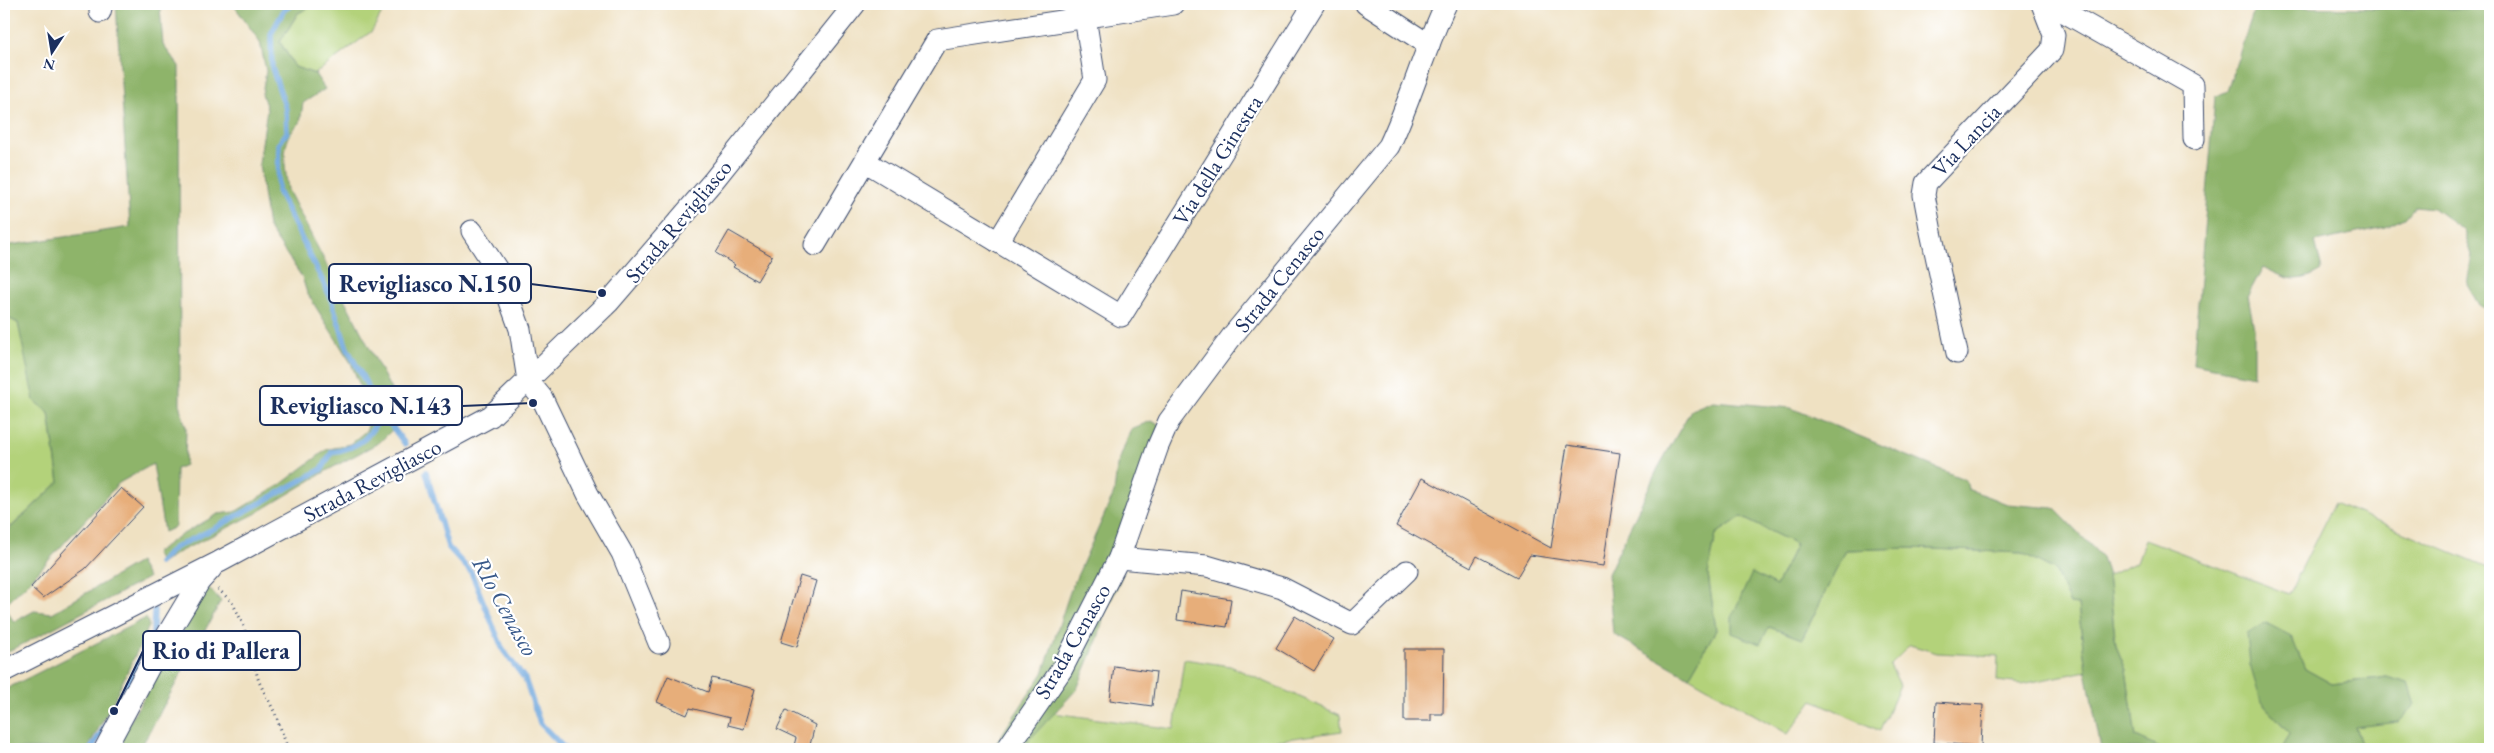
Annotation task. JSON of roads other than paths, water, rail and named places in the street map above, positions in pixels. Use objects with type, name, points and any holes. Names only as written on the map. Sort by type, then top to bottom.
[{"type":"street","name":"Strada Revigliasco","points":[[4,671],[219,562],[491,416],[608,302],[714,180],[855,4]]},
{"type":"street","points":[[815,245],[937,40],[1173,4]]},
{"type":"street","name":"Via della Ginestra","points":[[998,242],[1121,316],[1314,4]]},
{"type":"street","points":[[1366,4],[1429,45]]},
{"type":"street","name":"Strada Cenasco","points":[[1007,749],[1062,669],[1119,558],[1158,446],[1169,421],[1233,335],[1389,146],[1405,113],[1446,4]]},
{"type":"street","name":"Via Lancia","points":[[1957,353],[1924,195],[1926,183],[2052,50],[2054,35],[2042,4]]},
{"type":"street","points":[[2050,4],[2193,85],[2194,139]]},
{"type":"street","points":[[866,162],[998,242],[1095,80],[1085,17]]},
{"type":"street","points":[[472,231],[500,274],[520,329],[528,381],[542,398],[588,494],[622,553],[660,643]]},
{"type":"street","name":"Strada Cenasco","points":[[1119,558],[1207,566],[1282,588],[1352,624],[1407,571]]},
{"type":"street","points":[[105,749],[152,660],[199,582],[219,562]]},
{"type":"waterway","points":[[159,563],[174,548],[217,527],[322,469],[332,452],[350,448],[363,440],[373,429],[382,413],[347,348],[330,296],[278,191],[279,144],[287,132],[286,109],[272,68],[271,34],[284,10],[293,4]]},
{"type":"waterway","points":[[631,4],[641,6],[646,4]]},
{"type":"waterway","name":"RIo Cenasco","points":[[382,413],[405,444]]},
{"type":"waterway","name":"RIo Cenasco","points":[[426,472],[448,547],[471,572],[503,650],[525,679],[540,723],[565,749]]},
{"type":"waterway","points":[[122,695],[153,634],[154,610]]},
{"type":"waterway","points":[[91,749],[112,715]]},
{"type":"place","name":"Revigliasco N.150","points":[[602,293]]},
{"type":"place","name":"Revigliasco N.143","points":[[533,403]]},
{"type":"place","name":"Rio di Pallera","points":[[114,711]]}]
